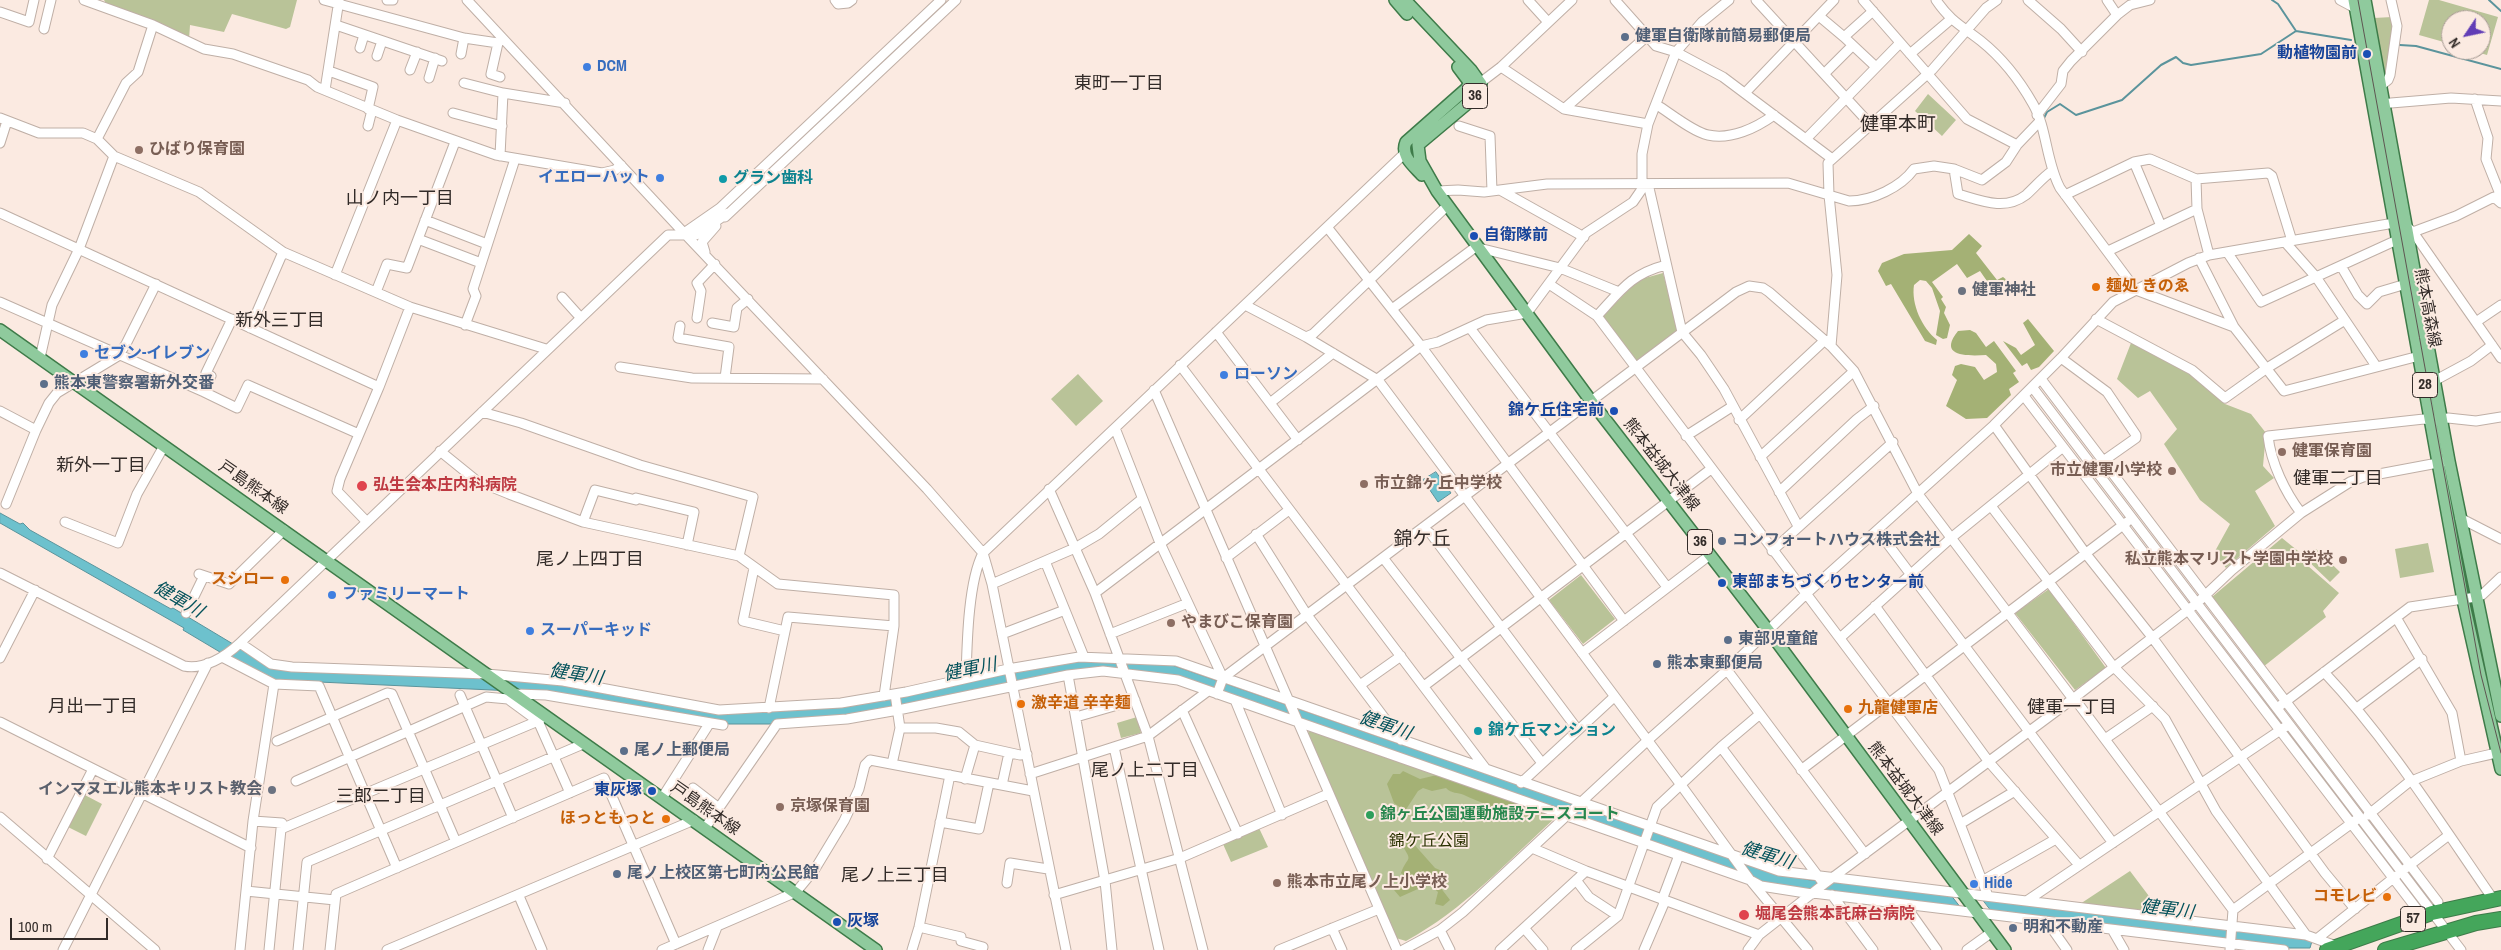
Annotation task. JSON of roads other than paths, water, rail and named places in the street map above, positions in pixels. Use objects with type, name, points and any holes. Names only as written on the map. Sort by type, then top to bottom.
[{"type":"highway","name":"57","points":[[2332,948],[2435,908],[2497,898]]},
{"type":"highway","name":"57","points":[[2384,950],[2447,931],[2501,919]]},
{"type":"main road","name":"36","points":[[1394,0],[1466,76],[1470,83],[1466,89],[1406,142],[1404,154]]},
{"type":"main road","name":"36","points":[[1405,0],[1471,70],[1484,81],[1474,98],[1418,145]]},
{"type":"main road","name":"熊本高森線","points":[[2365,0],[2381,86],[2378,104],[2444,462],[2463,600],[2499,753],[2501,769]]},
{"type":"main road","name":"熊本高森線","points":[[2354,4],[2370,90],[2378,104]]},
{"type":"main road","points":[[1404,154],[1418,145]]},
{"type":"main road","name":"熊本益城大津線","points":[[1418,145],[1420,161],[1437,191]]},
{"type":"main road","name":"熊本益城大津線","points":[[1404,154],[1448,205],[1591,401],[1768,630],[2006,950]]},
{"type":"main road","name":"熊本高森線","points":[[2399,224],[2397,240],[2406,284],[2424,354],[2434,381],[2436,420]]},
{"type":"main road","name":"戸島熊本線","points":[[0,330],[74,384],[327,560],[416,626],[516,694],[542,719],[583,744],[706,828],[876,950]]},
{"type":"main road","name":"熊本高森線","points":[[2444,462],[2460,518],[2501,716]]},
{"type":"street","points":[[0,12],[29,22],[34,0]]},
{"type":"street","points":[[44,29],[51,0]]},
{"type":"street","points":[[84,0],[101,3],[204,49],[233,54],[308,80],[324,90],[397,120],[455,142],[500,156],[602,173],[615,170],[621,165]]},
{"type":"street","points":[[324,0],[339,2],[464,38],[501,40]]},
{"type":"street","points":[[387,0],[393,0]]},
{"type":"street","points":[[467,0],[501,40],[566,103],[684,233],[823,379],[983,552],[992,584],[1027,754],[1048,869],[1066,950]]},
{"type":"street","points":[[835,0],[838,4],[848,4],[852,0]]},
{"type":"street","points":[[684,233],[720,208],[941,0]]},
{"type":"street","points":[[705,254],[702,242],[728,213],[956,0]]},
{"type":"street","points":[[1528,0],[1548,22]]},
{"type":"street","points":[[1466,89],[1484,81],[1572,0]]},
{"type":"street","points":[[1615,0],[1656,46],[1676,52],[1723,77],[1831,158]]},
{"type":"street","points":[[1095,593],[1421,346],[1486,320],[1527,313],[1586,233],[1633,202],[1644,184],[1642,154],[1648,124],[1657,105],[1676,52],[1689,35],[1729,0]]},
{"type":"street","points":[[1756,0],[1870,124]]},
{"type":"street","points":[[1745,93],[1834,0]]},
{"type":"street","points":[[1863,0],[1967,119],[2017,145]]},
{"type":"street","points":[[1936,0],[1950,20],[1982,42],[2005,65],[2033,104],[2052,171],[2065,195],[2136,290],[2234,327]]},
{"type":"street","points":[[1739,420],[1828,343],[1837,275],[1827,168],[1831,158],[1928,73],[1986,8],[1997,0]]},
{"type":"street","points":[[2028,0],[2062,29],[2082,52]]},
{"type":"street","points":[[2107,0],[2117,15]]},
{"type":"street","points":[[1437,191],[1496,191],[1547,184],[1788,183],[1858,201],[1869,198],[1906,179],[1914,169],[1934,166],[1954,169],[1982,180],[2006,162],[2038,119],[2060,84],[2063,71],[2117,15],[2130,6],[2150,0]]},
{"type":"street","points":[[2340,0],[2354,4]]},
{"type":"street","points":[[2370,90],[2381,86],[2390,75],[2396,35],[2392,0]]},
{"type":"street","points":[[324,90],[329,71],[339,2]]},
{"type":"street","points":[[1844,37],[1873,11]]},
{"type":"street","points":[[1819,16],[1876,66]]},
{"type":"street","points":[[1910,54],[1950,20]]},
{"type":"street","points":[[97,140],[126,83],[138,72],[153,25]]},
{"type":"street","points":[[336,25],[439,59],[429,78]]},
{"type":"street","points":[[360,48],[364,35]]},
{"type":"street","points":[[1564,109],[1646,37]]},
{"type":"street","points":[[461,54],[464,38]]},
{"type":"street","points":[[500,77],[491,74],[501,40]]},
{"type":"street","points":[[377,56],[382,41]]},
{"type":"street","points":[[1806,139],[1846,96],[1900,43]]},
{"type":"street","points":[[1825,73],[1852,46]]},
{"type":"street","points":[[410,70],[417,52]]},
{"type":"street","points":[[1501,66],[1564,109],[1648,124]]},
{"type":"street","points":[[329,71],[373,87],[368,126]]},
{"type":"street","points":[[464,83],[502,94],[566,103]]},
{"type":"street","points":[[500,156],[502,94]]},
{"type":"street","points":[[2378,104],[2451,98],[2501,101]]},
{"type":"street","points":[[2413,232],[2456,216],[2494,197],[2500,197],[2486,159],[2488,138],[2475,98]]},
{"type":"street","points":[[1657,105],[1707,135],[1732,135],[1759,126],[1774,115]]},
{"type":"street","points":[[453,112],[502,126]]},
{"type":"street","points":[[0,143],[4,120],[39,133],[74,132],[97,140],[114,156],[199,192],[284,252],[410,307],[546,349]]},
{"type":"street","points":[[335,275],[397,120]]},
{"type":"street","points":[[1459,126],[1490,136],[1496,191]]},
{"type":"street","points":[[376,292],[386,264],[407,268],[455,142]]},
{"type":"street","points":[[966,678],[967,641],[977,564],[983,552],[1404,154]]},
{"type":"street","points":[[40,358],[52,305],[79,249],[114,156]]},
{"type":"street","points":[[465,325],[476,296],[473,289],[514,159]]},
{"type":"street","points":[[2065,195],[2134,162],[2150,159],[2196,179],[2268,173],[2272,176],[2289,242],[2316,277],[2376,366]]},
{"type":"street","points":[[2134,162],[2161,226]]},
{"type":"street","points":[[1954,169],[1958,194],[2006,204],[2027,194],[2038,181],[2052,171]]},
{"type":"street","points":[[2196,179],[2197,209],[2208,255]]},
{"type":"street","points":[[1644,184],[1649,188],[1682,332],[1712,370],[1798,526]]},
{"type":"street","points":[[1496,191],[1584,237]]},
{"type":"street","points":[[1306,337],[1313,334],[1448,205]]},
{"type":"street","points":[[2108,251],[2197,209]]},
{"type":"street","points":[[0,213],[379,387]]},
{"type":"street","points":[[0,573],[184,666],[198,667],[223,656],[239,644],[668,234],[684,233],[696,235],[728,213]]},
{"type":"street","points":[[425,220],[487,244]]},
{"type":"street","points":[[1403,950],[1440,930],[1463,912],[1727,670],[1806,594],[1878,531],[2033,388],[2113,302],[2208,255],[2399,224],[2413,232],[2501,358]]},
{"type":"street","points":[[1327,227],[1421,346],[1624,621]]},
{"type":"street","points":[[418,239],[481,263]]},
{"type":"street","points":[[2227,252],[2261,302],[2397,240]]},
{"type":"street","points":[[1392,309],[1478,247],[1560,268],[1619,292]]},
{"type":"street","points":[[250,328],[284,252]]},
{"type":"street","points":[[2199,258],[2234,327],[2284,391],[2424,354]]},
{"type":"street","points":[[697,318],[701,291],[697,283],[715,264]]},
{"type":"street","points":[[1597,316],[1637,275],[1646,270],[1666,265]]},
{"type":"street","points":[[2340,266],[2358,295],[2368,304],[2379,292],[2406,284]]},
{"type":"street","points":[[6,504],[49,403],[57,393],[118,356],[156,284]]},
{"type":"street","points":[[1549,284],[1597,316],[1772,551],[1939,770],[1988,896]]},
{"type":"street","points":[[1217,694],[1223,678],[1467,497],[1635,367],[1736,292],[1749,286],[1756,286],[1769,292],[1828,343],[1854,371],[1893,442],[1918,494],[2233,910],[2230,944]]},
{"type":"street","points":[[562,297],[580,317]]},
{"type":"street","points":[[712,324],[734,327],[737,308],[748,299]]},
{"type":"street","points":[[0,302],[237,408],[248,385],[359,434]]},
{"type":"street","points":[[1245,305],[1306,337],[1378,380],[1467,497],[1750,880],[1804,948]]},
{"type":"street","points":[[2476,322],[2501,305]]},
{"type":"street","points":[[367,522],[337,491],[340,479],[410,307]]},
{"type":"street","points":[[204,392],[211,376],[206,373],[232,319]]},
{"type":"street","points":[[2096,319],[2192,370],[2225,398],[2267,368],[2345,320]]},
{"type":"street","points":[[680,326],[678,338],[729,347],[725,378]]},
{"type":"street","points":[[1470,328],[1666,587]]},
{"type":"street","points":[[1216,332],[1298,440]]},
{"type":"street","points":[[2434,381],[2471,361],[2492,345]]},
{"type":"street","points":[[1270,402],[1333,353]]},
{"type":"street","points":[[2061,358],[2107,392],[2136,435],[2136,438],[2094,467]]},
{"type":"street","points":[[1180,365],[1486,770]]},
{"type":"street","points":[[620,367],[692,378],[823,379]]},
{"type":"street","points":[[1760,457],[1854,371]]},
{"type":"street","points":[[2041,379],[2410,865],[2447,931],[2461,950]]},
{"type":"street","points":[[2033,388],[2361,818],[2416,908]]},
{"type":"street","points":[[1154,390],[1396,950]]},
{"type":"street","points":[[2024,396],[2351,823],[2397,876],[2435,908]]},
{"type":"street","points":[[1686,436],[1732,406]]},
{"type":"street","points":[[1778,492],[1857,419],[1874,406]]},
{"type":"street","points":[[0,412],[36,430]]},
{"type":"street","points":[[482,412],[522,423],[640,465],[754,498],[739,556]]},
{"type":"street","points":[[2301,513],[2281,478],[2272,456],[2268,436],[2424,419],[2476,421],[2501,417]]},
{"type":"street","points":[[1994,424],[2086,554],[2152,637],[2310,853],[2355,909]]},
{"type":"street","points":[[1115,428],[1160,543],[1223,678]]},
{"type":"street","points":[[1772,551],[1893,442]]},
{"type":"street","points":[[65,522],[118,543],[137,494],[164,446]]},
{"type":"street","points":[[1840,638],[1951,538],[2063,447]]},
{"type":"street","points":[[440,451],[477,481],[583,522],[739,556],[778,584],[894,596],[894,626],[884,696]]},
{"type":"street","points":[[239,644],[271,664],[292,667],[487,674],[563,680],[719,710],[841,703],[895,694],[1008,669],[1084,657],[1176,661],[1733,857],[1779,871],[1822,881],[1832,878],[2073,699],[2113,666],[2197,603],[2232,570],[2301,513],[2356,479],[2444,462]]},
{"type":"street","points":[[1424,686],[1542,600],[1711,470]]},
{"type":"street","points":[[1049,489],[1095,593],[1148,736],[1203,950]]},
{"type":"street","points":[[583,522],[595,490],[694,512],[687,546]]},
{"type":"street","points":[[992,584],[1075,548],[1099,534],[1142,499]]},
{"type":"street","points":[[1991,506],[2113,666],[2165,719],[2216,811],[2306,935]]},
{"type":"street","points":[[1226,558],[1289,510]]},
{"type":"street","points":[[1801,770],[2133,518]]},
{"type":"street","points":[[2460,518],[2501,539]]},
{"type":"street","points":[[1424,529],[1431,534],[1578,730]]},
{"type":"street","points":[[186,613],[202,575],[229,584],[284,530]]},
{"type":"street","points":[[1878,531],[2112,843]]},
{"type":"street","points":[[1256,534],[1307,615],[1401,740]]},
{"type":"street","points":[[1582,653],[1710,555]]},
{"type":"street","points":[[1384,559],[1542,763]]},
{"type":"street","points":[[1045,562],[1084,657]]},
{"type":"street","points":[[754,568],[743,621],[785,631]]},
{"type":"street","points":[[2277,708],[2397,619],[2410,607],[2476,597],[2489,589],[2501,577]]},
{"type":"street","points":[[0,658],[35,590]]},
{"type":"street","points":[[1110,634],[1188,603]]},
{"type":"street","points":[[1875,606],[1989,762],[2079,865]]},
{"type":"street","points":[[1002,634],[1065,610]]},
{"type":"street","points":[[769,708],[788,617],[894,626]]},
{"type":"street","points":[[2397,619],[2452,713],[2461,762]]},
{"type":"street","points":[[223,656],[274,684],[319,686],[397,868]]},
{"type":"street","points":[[1360,686],[1401,656]]},
{"type":"street","points":[[2357,708],[2422,660]]},
{"type":"street","points":[[63,950],[208,663]]},
{"type":"street","points":[[1727,670],[1865,854]]},
{"type":"street","points":[[706,828],[777,724],[848,719],[1012,685],[1103,671],[1178,680],[1750,880],[1761,886],[2113,931],[2284,950]]},
{"type":"street","points":[[2324,672],[2357,708],[2497,898]]},
{"type":"street","points":[[1068,675],[1084,756],[1104,881],[1112,950]]},
{"type":"street","points":[[240,950],[253,821],[274,684]]},
{"type":"street","points":[[1030,774],[1148,736],[1208,691]]},
{"type":"street","points":[[277,741],[387,692],[392,694],[456,842]]},
{"type":"street","points":[[516,694],[546,695],[723,725]]},
{"type":"street","points":[[892,764],[900,728],[895,694]]},
{"type":"street","points":[[460,695],[513,818]]},
{"type":"street","points":[[296,781],[486,697],[508,699],[542,719],[553,757],[570,793]]},
{"type":"street","points":[[1521,783],[1614,698]]},
{"type":"street","points":[[1076,717],[1135,700]]},
{"type":"street","points":[[1235,700],[1282,815]]},
{"type":"street","points":[[2105,739],[2154,706]]},
{"type":"street","points":[[1182,710],[1238,834]]},
{"type":"street","points":[[1576,950],[1618,916],[1657,807],[1721,747],[1760,714]]},
{"type":"street","points":[[281,829],[542,719]]},
{"type":"street","points":[[0,722],[250,848]]},
{"type":"street","points":[[662,798],[710,724]]},
{"type":"street","points":[[2028,900],[2289,724]]},
{"type":"street","points":[[900,728],[936,728],[959,732],[975,745],[1009,753],[1027,754]]},
{"type":"street","points":[[298,950],[307,862],[583,744]]},
{"type":"street","points":[[965,779],[975,745]]},
{"type":"street","points":[[1114,747],[1159,950]]},
{"type":"street","points":[[1721,747],[1873,950]]},
{"type":"street","points":[[1002,785],[1009,753]]},
{"type":"street","points":[[2233,910],[2351,823],[2371,813],[2412,781],[2461,762],[2499,753]]},
{"type":"street","points":[[662,950],[796,892],[815,869],[844,821],[867,762],[873,760],[1033,791]]},
{"type":"street","points":[[47,859],[93,769]]},
{"type":"street","points":[[912,950],[919,927],[950,775]]},
{"type":"street","points":[[330,950],[336,894],[604,778],[676,944]]},
{"type":"street","points":[[940,822],[979,829],[989,783]]},
{"type":"street","points":[[693,788],[720,808]]},
{"type":"street","points":[[1960,824],[2015,791]]},
{"type":"street","points":[[1054,895],[1180,858],[1328,794]]},
{"type":"street","points":[[0,818],[155,950]]},
{"type":"street","points":[[387,950],[519,896],[694,820]]},
{"type":"street","points":[[253,821],[282,823],[269,950]]},
{"type":"street","points":[[2318,938],[2449,835]]},
{"type":"street","points":[[1982,881],[2056,839]]},
{"type":"street","points":[[1532,848],[1586,871],[1758,935]]},
{"type":"street","points":[[1647,949],[1679,856]]},
{"type":"street","points":[[1006,883],[1010,863],[1048,869]]},
{"type":"street","points":[[1500,950],[1586,871]]},
{"type":"street","points":[[1832,878],[2028,900],[2306,935],[2318,938],[2332,948]]},
{"type":"street","points":[[1576,880],[1589,897],[1618,916]]},
{"type":"street","points":[[1748,950],[1758,935],[1812,894],[1822,881]]},
{"type":"street","points":[[246,891],[335,900]]},
{"type":"street","points":[[519,896],[542,950]]},
{"type":"street","points":[[1905,905],[1937,950]]},
{"type":"street","points":[[1279,950],[1379,909]]},
{"type":"street","points":[[2048,923],[2067,950]]},
{"type":"street","points":[[708,950],[717,927]]},
{"type":"street","points":[[919,927],[961,936],[961,940],[983,947],[982,950]]},
{"type":"street","points":[[1332,928],[1342,950]]},
{"type":"street","points":[[1524,928],[1543,950]]},
{"type":"street","points":[[1440,930],[1450,950]]},
{"type":"street","points":[[2113,931],[2124,950]]},
{"type":"street","points":[[1967,950],[1992,932]]},
{"type":"water","points":[[1436,472],[1451,493],[1438,502],[1423,480]]},
{"type":"water","points":[[0,513],[20,524],[23,523],[30,530],[171,609],[173,608],[268,665],[537,680],[707,709],[782,710],[1078,660],[1166,663],[1767,871],[1810,880],[1950,894],[1961,908],[1767,885],[1196,684],[1105,669],[848,717],[770,724],[729,724],[535,692],[276,680],[235,661],[183,630],[184,628],[0,523]]},
{"type":"water","points":[[1983,900],[2312,941],[2310,948],[2288,948],[1993,913]]},
{"type":"waterway","points":[[2272,0],[2278,4],[2296,31]]},
{"type":"waterway","points":[[2489,0],[2501,11]]},
{"type":"waterway","points":[[2044,118],[2047,112],[2060,104],[2076,115],[2122,100],[2161,65],[2176,57],[2183,63],[2191,65],[2261,54],[2296,31],[2351,40]]},
{"type":"waterway","points":[[2400,45],[2416,46],[2501,69]]},
{"type":"tram line","points":[[2358,0],[2481,675],[2501,753]]},
{"type":"place","name":"健軍自衛隊前簡易郵便局","points":[[1625,37]]},
{"type":"place","name":"動植物園前","points":[[2367,54]]},
{"type":"place","name":"DCM","points":[[587,67]]},
{"type":"place","name":"ひばり保育園","points":[[139,150]]},
{"type":"place","name":"イエローハット","points":[[660,178]]},
{"type":"place","name":"グラン歯科","points":[[723,179]]},
{"type":"place","name":"自衛隊前","points":[[1474,236]]},
{"type":"place","name":"麺処 きのゑ","points":[[2096,287]]},
{"type":"place","name":"健軍神社","points":[[1962,291]]},
{"type":"place","name":"セブン-イレブン","points":[[84,354]]},
{"type":"place","name":"ローソン","points":[[1224,375]]},
{"type":"place","name":"熊本東警察署新外交番","points":[[44,384]]},
{"type":"place","name":"錦ケ丘住宅前","points":[[1614,411]]},
{"type":"place","name":"健軍保育園","points":[[2282,452]]},
{"type":"place","name":"市立健軍小学校","points":[[2172,471]]},
{"type":"place","name":"市立錦ヶ丘中学校","points":[[1364,484]]},
{"type":"place","name":"弘生会本庄内科病院","points":[[362,486]]},
{"type":"place","name":"コンフォートハウス株式会社","points":[[1722,541]]},
{"type":"place","name":"私立熊本マリスト学園中学校","points":[[2343,560]]},
{"type":"place","name":"スシロー","points":[[285,580]]},
{"type":"place","name":"東部まちづくりセンター前","points":[[1722,583]]},
{"type":"place","name":"ファミリーマート","points":[[332,595]]},
{"type":"place","name":"やまびこ保育園","points":[[1171,623]]},
{"type":"place","name":"スーパーキッド","points":[[530,631]]},
{"type":"place","name":"東部児童館","points":[[1728,640]]},
{"type":"place","name":"熊本東郵便局","points":[[1657,664]]},
{"type":"place","name":"激辛道 辛辛麺","points":[[1021,704]]},
{"type":"place","name":"九龍健軍店","points":[[1848,709]]},
{"type":"place","name":"錦ケ丘マンション","points":[[1478,731]]},
{"type":"place","name":"尾ノ上郵便局","points":[[624,751]]},
{"type":"place","name":"インマヌエル熊本キリスト教会","points":[[272,790]]},
{"type":"place","name":"東灰塚","points":[[652,791]]},
{"type":"place","name":"京塚保育園","points":[[780,807]]},
{"type":"place","name":"錦ヶ丘公園運動施設テニスコート","points":[[1370,815]]},
{"type":"place","name":"ほっともっと","points":[[666,819]]},
{"type":"place","name":"尾ノ上校区第七町内公民館","points":[[617,874]]},
{"type":"place","name":"熊本市立尾ノ上小学校","points":[[1277,883]]},
{"type":"place","name":"Hide","points":[[1974,884]]},
{"type":"place","name":"コモレビ","points":[[2387,897]]},
{"type":"place","name":"堀尾会熊本託麻台病院","points":[[1744,915]]},
{"type":"place","name":"灰塚","points":[[837,922]]},
{"type":"place","name":"明和不動産","points":[[2013,928]]},
{"type":"district","name":"東町一丁目","points":[[1119,84]]},
{"type":"district","name":"健軍本町","points":[[1898,125]]},
{"type":"district","name":"山ノ内一丁目","points":[[400,199]]},
{"type":"district","name":"新外三丁目","points":[[280,321]]},
{"type":"district","name":"新外一丁目","points":[[101,466]]},
{"type":"district","name":"健軍二丁目","points":[[2338,479]]},
{"type":"district","name":"錦ケ丘","points":[[1422,540]]},
{"type":"district","name":"尾ノ上四丁目","points":[[590,560]]},
{"type":"district","name":"月出一丁目","points":[[93,707]]},
{"type":"district","name":"健軍一丁目","points":[[2072,708]]},
{"type":"district","name":"尾ノ上二丁目","points":[[1145,771]]},
{"type":"district","name":"三郎二丁目","points":[[381,797]]},
{"type":"district","name":"尾ノ上三丁目","points":[[895,876]]},
{"type":"water label","name":"健軍川","points":[[178,600]]},
{"type":"water label","name":"健軍川","points":[[970,670]]},
{"type":"water label","name":"健軍川","points":[[576,675]]},
{"type":"water label","name":"健軍川","points":[[1385,726]]},
{"type":"water label","name":"健軍川","points":[[1767,856]]},
{"type":"water label","name":"健軍川","points":[[2167,910]]},
{"type":"park label","name":"錦ケ丘公園","points":[[1429,842]]}]
